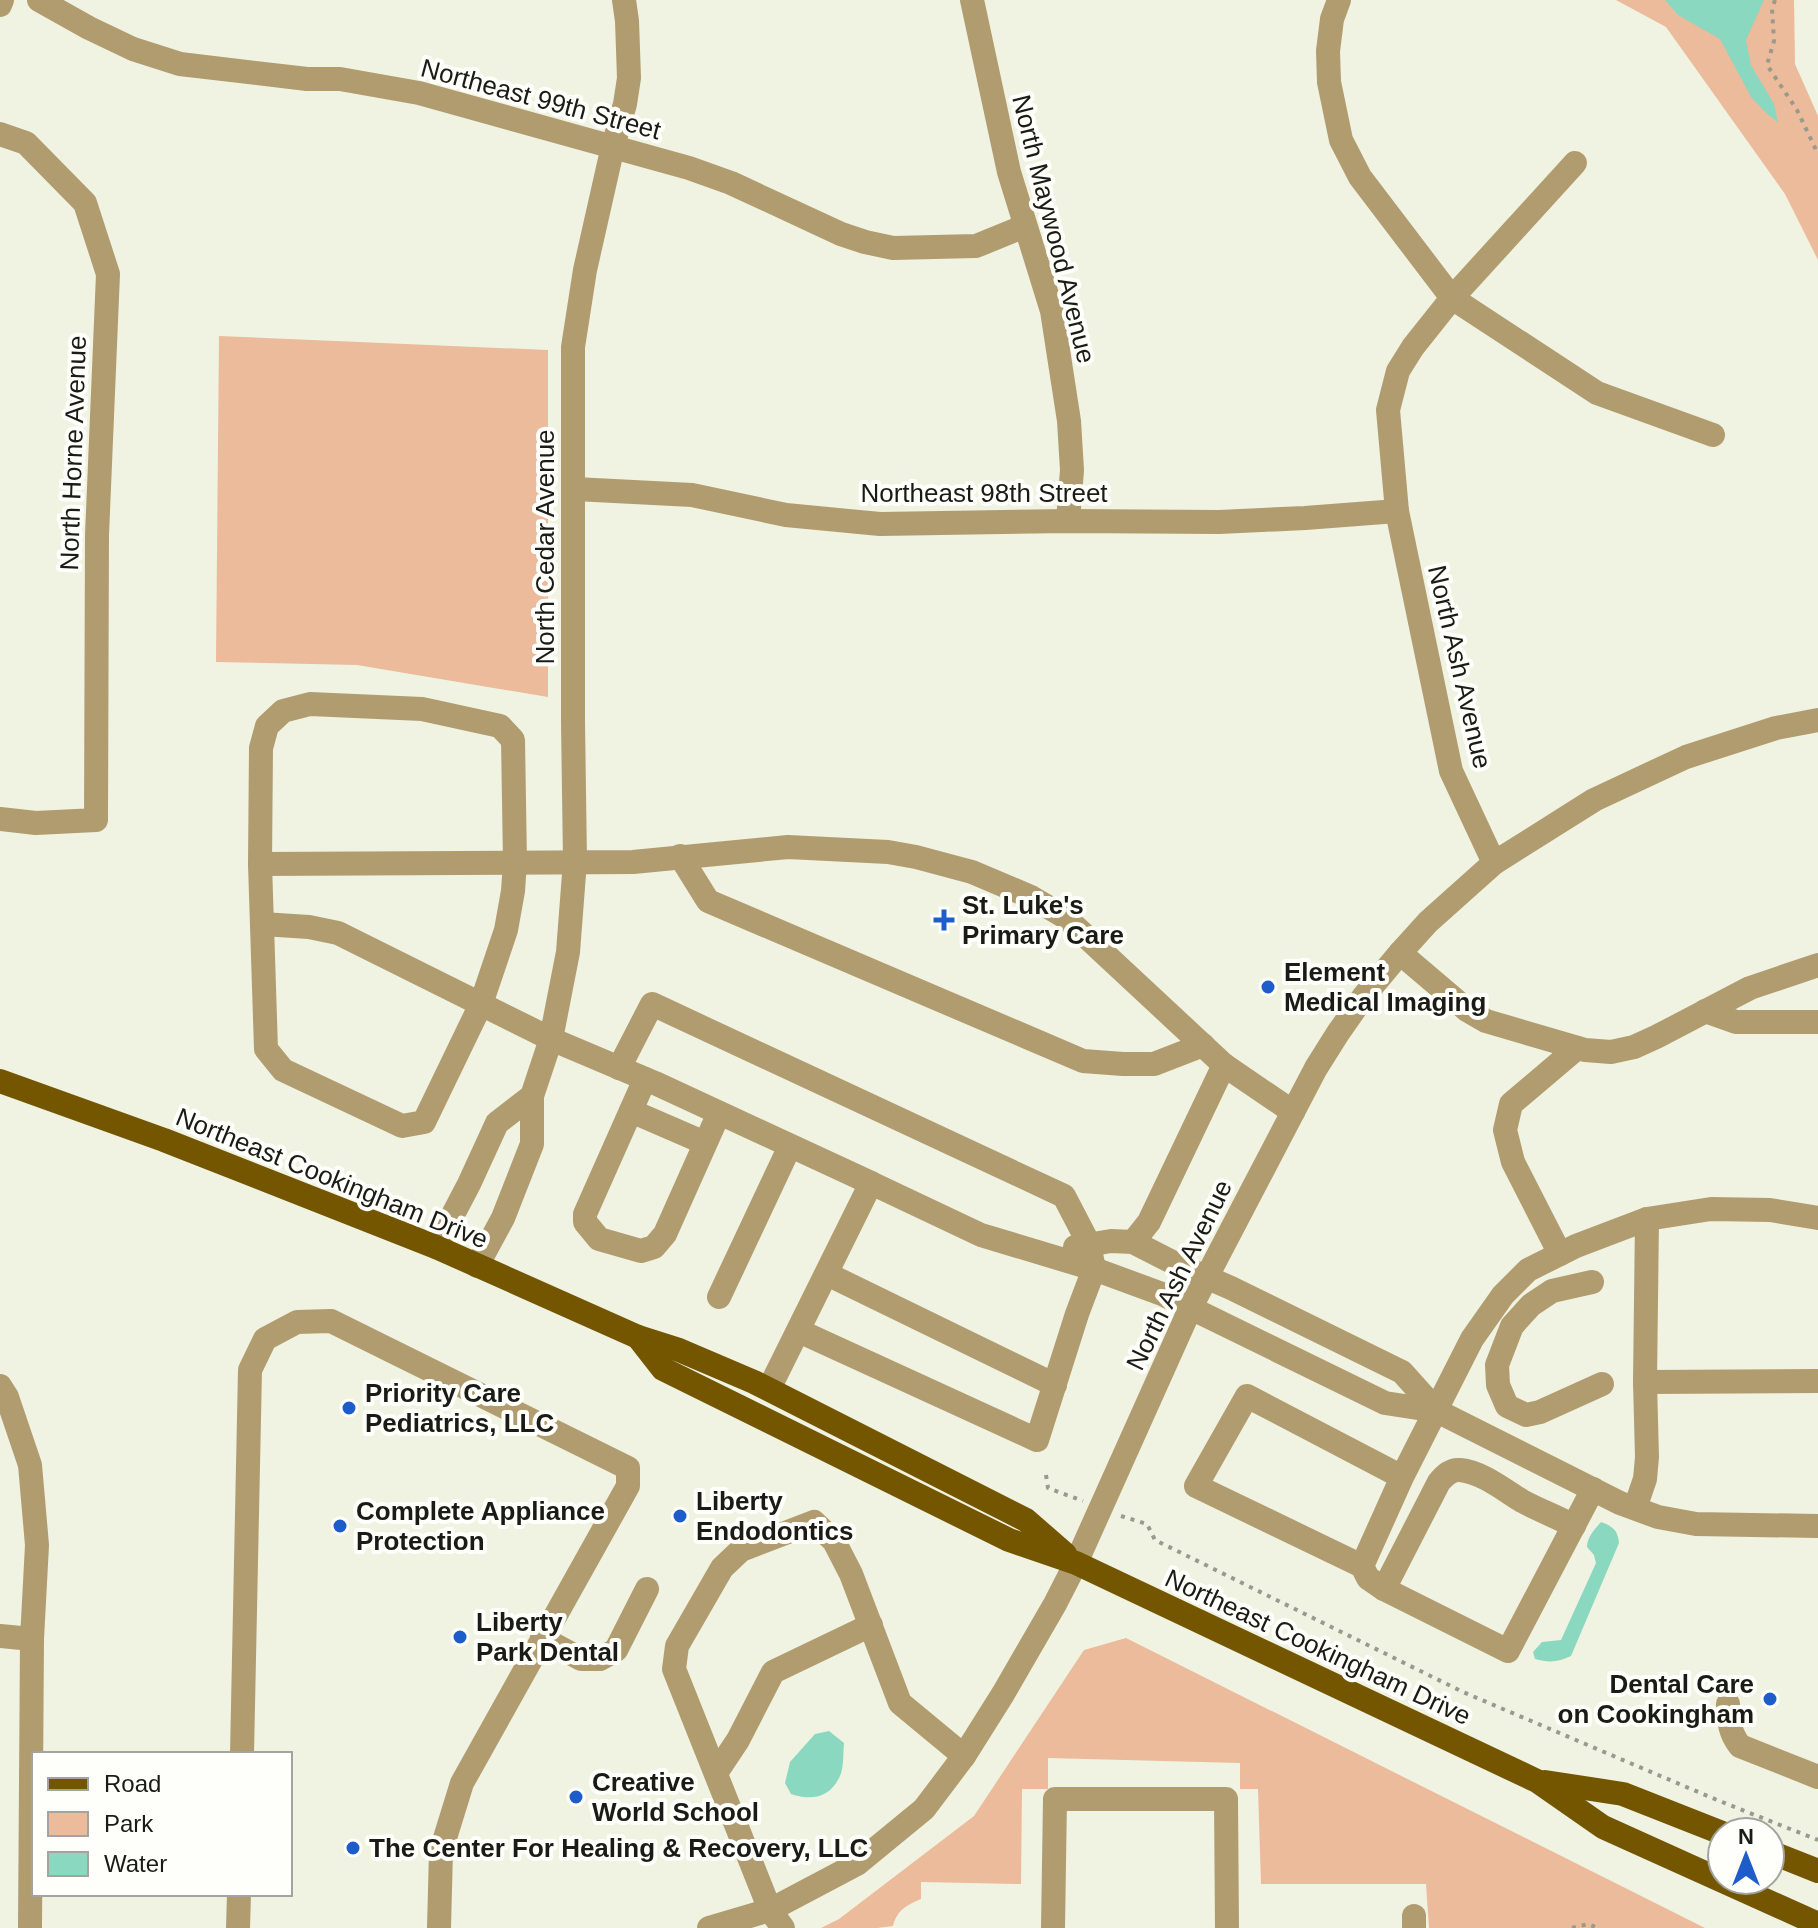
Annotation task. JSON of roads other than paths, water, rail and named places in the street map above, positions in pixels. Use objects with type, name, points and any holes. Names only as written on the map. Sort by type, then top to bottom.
[{"type":"main road","name":"Northeast Cookingham Drive","points":[[0,1081],[164,1140],[436,1247],[638,1337],[679,1350],[769,1389],[1026,1520],[1076,1563]]},
{"type":"main road","name":"Northeast Cookingham Drive","points":[[638,1337],[663,1369],[1009,1540],[1076,1563],[1537,1781],[1603,1827],[1818,1924]]},
{"type":"main road","name":"Northeast Cookingham Drive","points":[[1537,1781],[1623,1794],[1706,1827]]},
{"type":"main road","points":[[1786,1858],[1818,1871]]},
{"type":"street","name":"Northeast 99th Street","points":[[39,0],[133,49],[180,64],[307,79],[340,79],[419,93],[613,146],[731,183],[865,242],[893,248],[976,246],[1025,226]]},
{"type":"street","name":"North Cedar Avenue","points":[[477,1266],[503,1218],[532,1144],[532,1096],[551,1039],[568,952],[575,861],[573,347],[585,270],[629,78],[624,0]]},
{"type":"street","name":"North Maywood Avenue","points":[[972,0],[1009,172],[1048,297],[1061,362],[1072,470],[1068,521]]},
{"type":"street","points":[[1339,0],[1332,19],[1328,51],[1329,82],[1341,140],[1360,177],[1452,298],[1597,393],[1713,435]]},
{"type":"street","name":"North Horne Avenue","points":[[0,134],[26,143],[85,203],[108,274],[97,535],[96,820],[36,823],[0,819]]},
{"type":"street","name":"North Ash Avenue","points":[[709,1928],[777,1919],[857,1864],[924,1809],[964,1756],[1018,1669],[1076,1563],[1190,1309],[1316,1068],[1364,996],[1400,953],[1428,922],[1494,863],[1451,771],[1397,511],[1388,410],[1398,371],[1413,347],[1452,298],[1575,163]]},
{"type":"street","name":"Northeast 98th Street","points":[[575,489],[692,495],[786,515],[880,524],[1219,522],[1397,511]]},
{"type":"street","points":[[310,704],[422,709],[500,726],[513,740],[515,862],[506,930],[481,1004],[424,1122],[402,1126],[283,1070],[266,1049],[260,864],[261,748],[267,726],[283,711],[310,704]]},
{"type":"street","points":[[1494,863],[1594,800],[1686,757],[1776,728],[1818,720]]},
{"type":"street","points":[[260,864],[633,862],[788,847],[888,852],[916,857],[972,872],[1031,897],[1065,917],[1224,1065],[1293,1112]]},
{"type":"street","points":[[680,856],[708,901],[1083,1061],[1154,1064],[1203,1045]]},
{"type":"street","points":[[262,924],[309,927],[338,933],[551,1039],[645,1079],[981,1235],[1094,1269],[1162,1294],[1385,1403],[1437,1411],[1593,1489],[1658,1517],[1696,1524],[1818,1526]]},
{"type":"street","points":[[1400,953],[1467,1010],[1486,1021],[1585,1050],[1611,1052],[1634,1047],[1750,988],[1818,965]]},
{"type":"street","points":[[619,1068],[652,1004],[1064,1196],[1089,1244],[1094,1269],[1037,1440],[799,1331]]},
{"type":"street","points":[[1705,1011],[1736,1022],[1818,1022]]},
{"type":"street","points":[[1560,1254],[1513,1162],[1505,1130],[1511,1104],[1577,1048]]},
{"type":"street","points":[[1133,1242],[1149,1222],[1224,1065]]},
{"type":"street","points":[[645,1079],[585,1214],[585,1222],[599,1239],[641,1251],[654,1247],[665,1234],[719,1113]]},
{"type":"street","points":[[436,1247],[497,1123],[532,1096]]},
{"type":"street","points":[[631,1111],[705,1143]]},
{"type":"street","points":[[719,1297],[790,1146]]},
{"type":"street","points":[[769,1389],[871,1183]]},
{"type":"street","points":[[1362,1566],[1402,1477],[1472,1339],[1503,1295],[1528,1270],[1647,1219],[1711,1209],[1770,1210],[1818,1218]]},
{"type":"street","points":[[1635,1508],[1645,1479],[1647,1457],[1647,1219]]},
{"type":"street","points":[[1041,1253],[1111,1241],[1133,1242],[1402,1372],[1437,1411]]},
{"type":"street","points":[[827,1274],[1055,1385]]},
{"type":"street","points":[[1592,1282],[1552,1291],[1531,1305],[1512,1326],[1497,1365],[1498,1385],[1507,1406],[1526,1415],[1540,1412],[1602,1384]]},
{"type":"street","points":[[242,1752],[250,1370],[265,1339],[297,1322],[331,1321],[628,1468],[628,1486],[462,1783],[441,1851],[439,1928]]},
{"type":"street","points":[[1645,1382],[1818,1381]]},
{"type":"street","points":[[4,1392],[30,1465],[37,1545],[32,1639],[30,1928]]},
{"type":"street","points":[[1402,1477],[1247,1396],[1196,1486],[1362,1566],[1368,1578],[1384,1589],[1508,1651],[1593,1489]]},
{"type":"street","points":[[1384,1589],[1439,1482],[1447,1473],[1462,1470],[1471,1473],[1574,1526]]},
{"type":"street","points":[[777,1919],[674,1669],[677,1646],[722,1568],[741,1550],[814,1522],[834,1541],[851,1574],[900,1703],[964,1756]]},
{"type":"street","points":[[542,1638],[581,1659],[600,1659],[616,1650],[647,1589]]},
{"type":"street","points":[[716,1773],[738,1740],[773,1672],[871,1625]]},
{"type":"street","points":[[0,1636],[32,1639]]},
{"type":"street","points":[[1728,1704],[1732,1736],[1740,1746],[1818,1777]]},
{"type":"street","points":[[1053,1928],[1055,1799],[1226,1799],[1227,1928]]},
{"type":"street","points":[[238,1928],[239,1896]]},
{"type":"water","points":[[1665,0],[1764,0],[1746,40],[1751,65],[1774,104],[1778,122],[1751,97],[1720,39],[1678,15]]},
{"type":"water","points":[[1601,1522],[1614,1530],[1619,1543],[1571,1656],[1554,1661],[1535,1659],[1533,1652],[1542,1642],[1561,1640],[1596,1563],[1587,1543]]},
{"type":"water","points":[[829,1731],[844,1743],[842,1768],[836,1783],[820,1796],[791,1794],[785,1783],[790,1762],[815,1734]]},
{"type":"place","name":"St. Luke's Primary Care","points":[[944,920]]},
{"type":"place","name":"Element Medical Imaging","points":[[1268,987]]},
{"type":"place","name":"Priority Care Pediatrics, LLC","points":[[349,1408]]},
{"type":"place","name":"Liberty Endodontics","points":[[680,1516]]},
{"type":"place","name":"Complete Appliance Protection","points":[[340,1526]]},
{"type":"place","name":"Liberty Park Dental","points":[[460,1637]]},
{"type":"place","name":"Dental Care on Cookingham","points":[[1770,1699]]},
{"type":"place","name":"Creative World School","points":[[576,1797]]},
{"type":"place","name":"The Center For Healing & Recovery, LLC","points":[[353,1848]]}]
